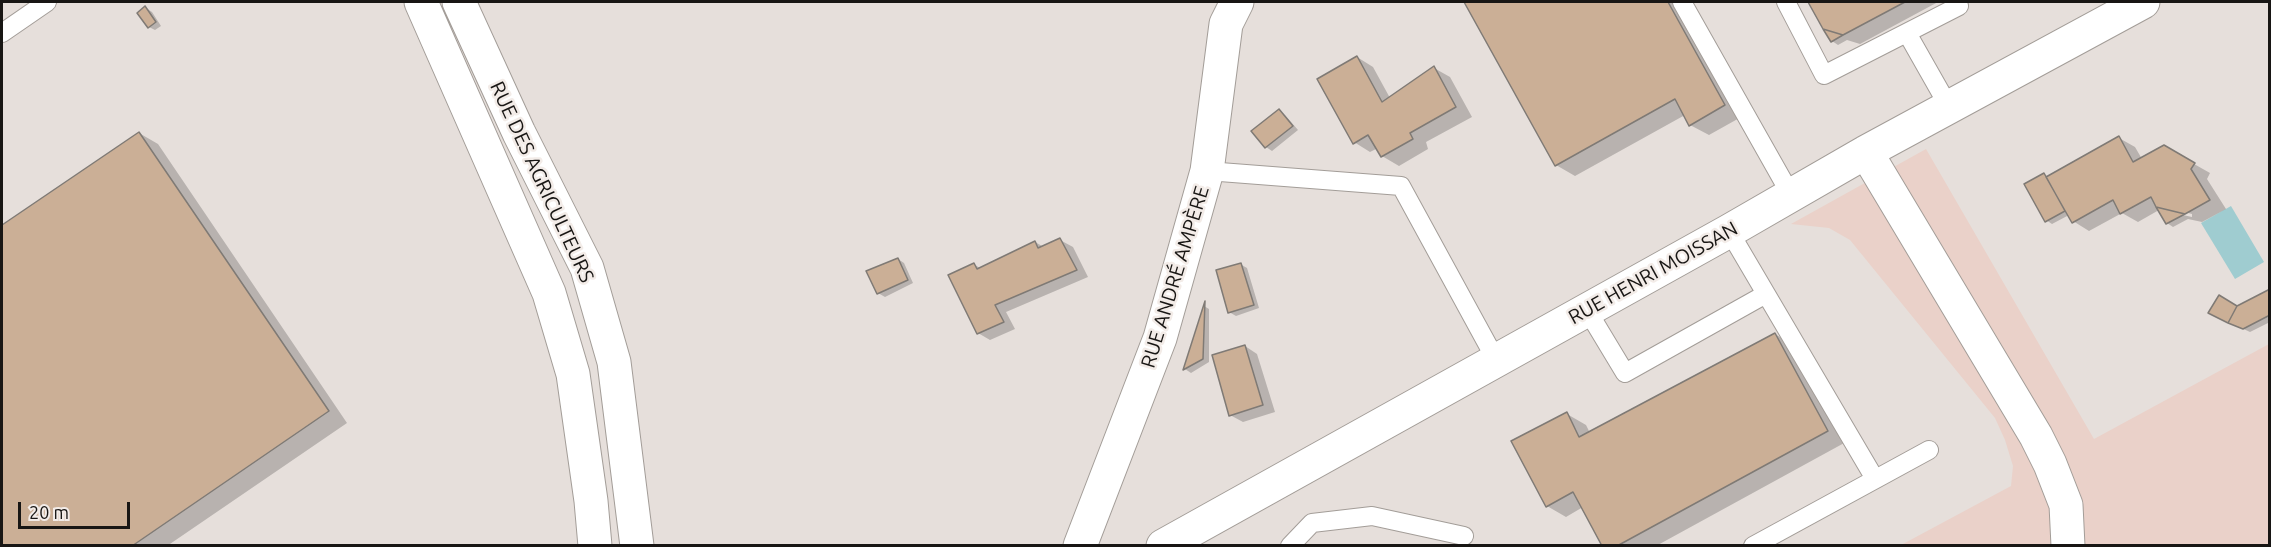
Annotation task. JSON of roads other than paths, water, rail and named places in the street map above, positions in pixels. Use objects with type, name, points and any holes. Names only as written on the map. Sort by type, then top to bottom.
[{"type":"street","name":"RUE DES AGRICULTEURS","points":[[421,2],[549,293],[573,374],[595,546]]},
{"type":"street","name":"RUE DES AGRICULTEURS","points":[[459,2],[519,133],[586,268],[614,362],[637,546]]},
{"type":"street","name":"RUE ANDRÉ AMPÈRE","points":[[1080,546],[1160,338],[1207,171],[1226,24],[1237,2]]},
{"type":"street","name":"RUE HENRI MOISSAN","points":[[1163,546],[1729,231],[1866,152],[2143,2]]},
{"type":"street","points":[[1866,152],[2046,455],[2066,505],[2068,546]]},
{"type":"lane","points":[[2,33],[47,2]]},
{"type":"lane","points":[[1682,2],[1791,195]]},
{"type":"lane","points":[[1786,2],[1824,75],[1959,6]]},
{"type":"lane","points":[[1907,33],[1948,107]]},
{"type":"lane","points":[[1207,171],[1401,186],[1496,360]]},
{"type":"lane","points":[[1729,231],[1875,479]]},
{"type":"lane","points":[[1587,310],[1625,373],[1766,294]]},
{"type":"lane","points":[[1754,546],[1929,450]]},
{"type":"lane","points":[[1290,546],[1312,523],[1372,516],[1464,536]]},
{"type":"water","points":[[2231,206],[2264,262],[2235,279],[2201,223]]}]
